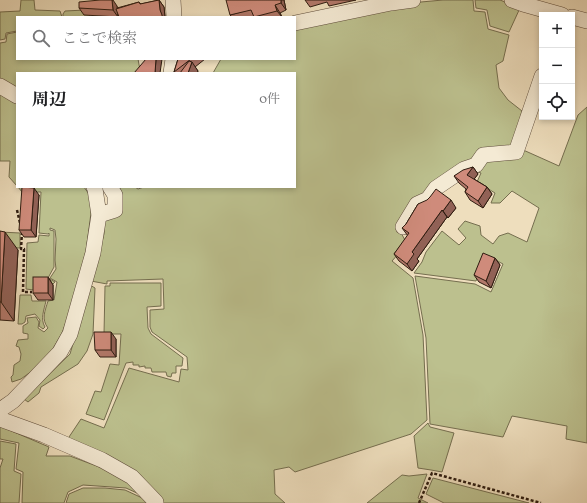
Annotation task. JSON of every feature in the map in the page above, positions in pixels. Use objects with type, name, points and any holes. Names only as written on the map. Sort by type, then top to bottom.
[{"type":"street","points":[[173,0],[174,16]]},
{"type":"street","points":[[296,23],[391,2],[413,0]]},
{"type":"street","points":[[512,0],[551,12]]},
{"type":"street","points":[[575,18],[587,21]]},
{"type":"street","points":[[171,72],[174,60]]},
{"type":"street","points":[[403,227],[417,204],[428,199],[436,188],[476,164],[483,155],[516,152],[539,84]]},
{"type":"street","points":[[0,86],[16,95]]},
{"type":"street","points":[[0,410],[14,401],[60,352],[70,334],[93,253],[99,214],[94,188]]},
{"type":"street","points":[[99,214],[115,210],[115,195],[111,188]]},
{"type":"street","points":[[0,420],[44,435],[102,460],[132,477],[156,502]]},
{"type":"path","points":[[17,210],[20,224]]},
{"type":"path","points":[[22,231],[21,249],[24,250],[22,292],[32,292]]},
{"type":"path","points":[[419,503],[432,473],[541,503]]},
{"type":"green space","points":[[21,0],[34,0],[35,10],[60,11],[62,16],[16,16],[16,31],[6,33],[5,39],[0,40],[0,12],[20,11]]},
{"type":"green space","points":[[443,0],[473,0],[474,11],[485,12],[488,29],[509,35],[503,61],[496,65],[499,88],[508,100],[522,111],[513,148],[481,152],[399,229],[407,244],[392,261],[413,278],[423,335],[427,420],[411,434],[295,472],[289,467],[274,470],[275,494],[285,503],[159,503],[67,440],[81,419],[104,428],[129,368],[179,382],[181,369],[188,370],[187,357],[152,332],[150,327],[150,310],[164,309],[163,279],[107,281],[107,284],[91,281],[104,234],[104,220],[122,210],[120,188],[296,188],[296,72],[214,72],[220,60],[296,60],[296,20],[410,3]]},
{"type":"green space","points":[[475,0],[500,0],[520,8],[509,32],[490,26],[487,10],[476,8]]},
{"type":"green space","points":[[85,10],[90,16],[63,16],[65,11]]},
{"type":"green space","points":[[16,32],[16,60],[138,60],[140,70],[138,72],[16,72],[16,88],[0,78],[0,43],[6,42],[7,34]]},
{"type":"green space","points":[[0,90],[16,102],[16,185],[9,177],[10,161],[0,161]]},
{"type":"green space","points":[[587,107],[587,443],[566,439],[567,426],[512,416],[503,437],[430,424],[426,338],[415,276],[475,284],[491,292],[503,264],[488,256],[476,281],[414,273],[422,262],[426,252],[442,231],[459,245],[466,238],[458,229],[465,221],[480,226],[481,235],[493,244],[499,236],[508,233],[527,242],[539,208],[512,191],[500,203],[491,203],[495,193],[477,182],[481,173],[473,170],[485,159],[521,149],[559,166],[578,115]]},
{"type":"green space","points":[[19,188],[85,188],[91,197],[91,213],[86,251],[70,312],[62,333],[51,352],[36,368],[21,379],[12,382],[11,377],[13,375],[14,365],[20,361],[21,354],[19,347],[16,346],[18,340],[28,339],[28,334],[23,333],[23,326],[28,323],[27,318],[36,317],[39,322],[38,328],[44,332],[48,328],[44,318],[45,312],[48,301],[54,300],[57,282],[50,278],[56,269],[56,239],[55,230],[50,228],[50,230],[54,231],[54,267],[48,278],[55,282],[34,290],[26,289],[27,243],[38,242],[39,235],[49,236],[49,233],[39,233],[41,192],[22,192]]},
{"type":"green space","points":[[0,232],[20,233],[20,248],[0,247]]},
{"type":"green space","points":[[110,283],[161,283],[161,306],[147,307],[148,328],[151,334],[183,358],[182,366],[176,366],[176,373],[172,373],[171,377],[167,376],[166,372],[152,372],[151,368],[133,365],[133,362],[126,363],[104,420],[86,414],[95,391],[101,392],[110,364],[119,365],[121,334],[104,334],[105,286],[110,286]]},
{"type":"green space","points":[[90,285],[95,288],[93,334],[87,351],[78,364],[41,387],[39,393],[28,402],[24,399],[70,354]]},
{"type":"green space","points":[[20,295],[31,295],[32,301],[46,301],[43,311],[45,327],[43,329],[39,326],[40,320],[35,314],[26,316],[25,322],[18,324]]},
{"type":"green space","points":[[428,423],[430,427],[454,433],[442,472],[418,468],[414,436]]},
{"type":"green space","points":[[0,426],[49,447],[46,456],[70,456],[115,473],[150,499],[126,488],[83,485],[68,492],[64,503],[22,503],[23,472],[16,469],[19,443],[0,439]]},
{"type":"green space","points":[[0,441],[16,444],[14,471],[21,474],[19,503],[0,503],[0,468],[3,459],[0,459]]},
{"type":"green space","points":[[427,474],[418,498],[428,503],[367,503],[402,475],[409,476]]},
{"type":"green space","points":[[433,478],[529,503],[444,503],[426,494]]},
{"type":"green space","points":[[83,488],[125,490],[153,503],[66,503],[69,494]]},
{"type":"building","points":[[112,0],[113,10],[79,8],[79,2]]},
{"type":"building","points":[[159,0],[162,16],[119,16],[116,9],[139,2],[140,4]]},
{"type":"building","points":[[226,0],[281,0],[281,3],[275,5],[277,11],[258,16],[254,16],[251,10],[230,15]]},
{"type":"building","points":[[145,60],[156,60],[155,72],[135,72]]},
{"type":"building","points":[[178,60],[190,60],[174,72]]},
{"type":"building","points":[[189,61],[192,62],[188,72],[181,72]]},
{"type":"building","points":[[473,167],[467,175],[487,187],[478,201],[465,192],[468,187],[454,176],[463,170]]},
{"type":"building","points":[[22,188],[34,188],[31,230],[19,230]]},
{"type":"building","points":[[436,189],[451,200],[443,211],[442,210],[412,252],[414,254],[407,264],[394,254],[409,233],[402,228],[418,204],[427,200]]},
{"type":"building","points":[[0,231],[5,232],[1,302],[0,302]]},
{"type":"building","points":[[483,253],[495,258],[486,281],[474,275]]},
{"type":"building","points":[[33,277],[48,277],[48,293],[33,293]]},
{"type":"building","points":[[94,332],[111,332],[111,350],[95,350]]}]
